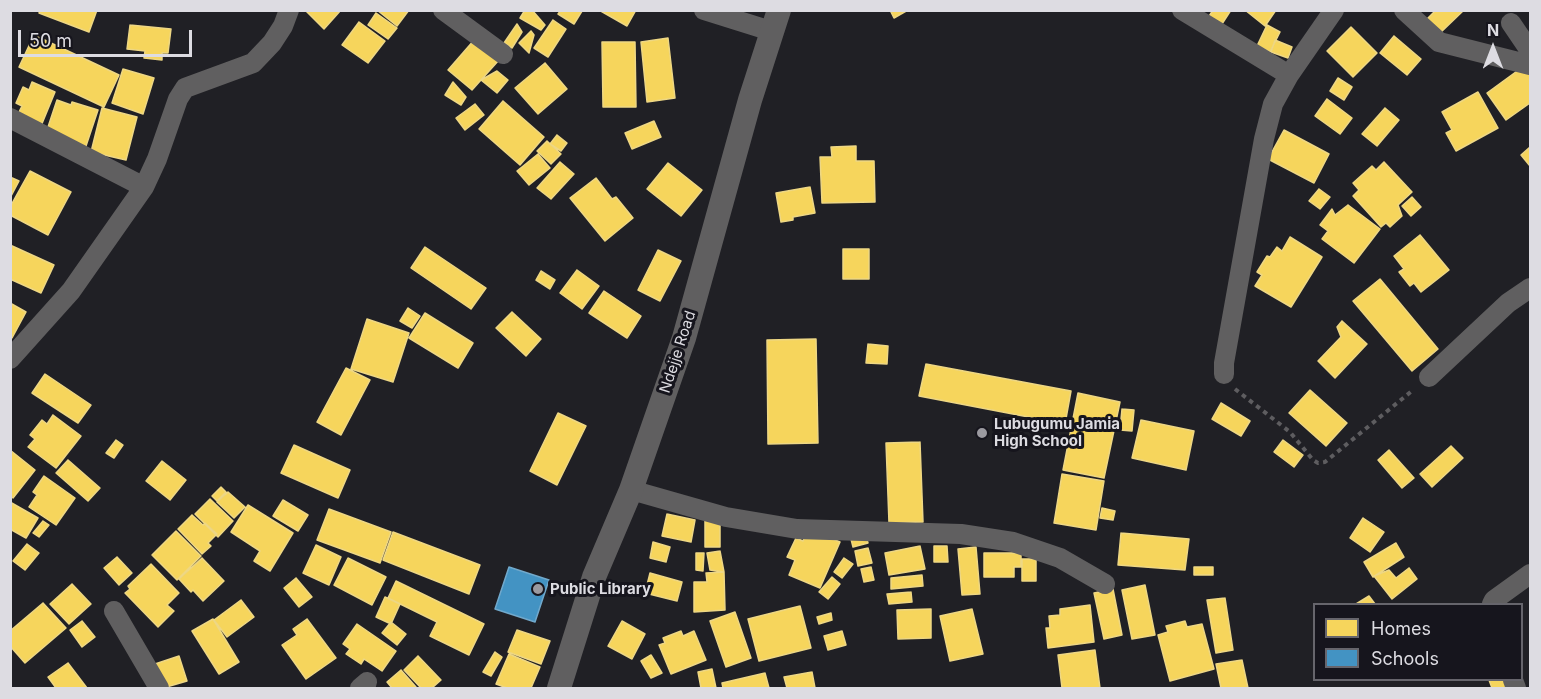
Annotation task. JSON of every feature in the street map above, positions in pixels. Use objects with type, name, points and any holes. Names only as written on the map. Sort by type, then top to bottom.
[{"type":"street","points":[[10,359],[71,291],[144,187],[157,159],[177,99],[185,88],[253,63],[272,43],[283,26],[289,10]]},
{"type":"street","points":[[443,10],[503,54]]},
{"type":"street","points":[[704,10],[775,21]]},
{"type":"street","points":[[1182,10],[1289,75]]},
{"type":"street","points":[[1224,375],[1224,363],[1264,139],[1273,104],[1289,75],[1334,10]]},
{"type":"street","points":[[1404,10],[1438,42],[1530,65]]},
{"type":"street","name":"Ndejje Road","points":[[559,688],[594,577],[631,490],[684,338],[750,100],[775,21]]},
{"type":"street","points":[[1511,23],[1530,51]]},
{"type":"street","points":[[10,118],[144,187]]},
{"type":"street","points":[[1429,377],[1508,303],[1530,288]]},
{"type":"street","points":[[631,490],[726,517],[797,529],[961,534],[1013,542],[1060,558],[1105,584]]},
{"type":"street","points":[[1492,603],[1530,574]]},
{"type":"street","points":[[114,611],[159,688]]},
{"type":"path","points":[[1224,375],[1227,382],[1290,432],[1318,463],[1325,462],[1429,377]]},
{"type":"building: Homes","points":[[40,10],[97,10],[89,32],[39,13]]},
{"type":"building: Homes","points":[[305,10],[341,10],[324,29]]},
{"type":"building: Homes","points":[[377,10],[409,10],[397,26]]},
{"type":"building: Homes","points":[[525,10],[532,10],[545,25],[541,30],[520,18]]},
{"type":"building: Homes","points":[[561,10],[582,11],[574,24],[558,14]]},
{"type":"building: Homes","points":[[599,10],[636,10],[627,26]]},
{"type":"building: Homes","points":[[890,10],[908,10],[894,18]]},
{"type":"building: Homes","points":[[1213,10],[1231,10],[1220,27],[1208,18]]},
{"type":"building: Homes","points":[[1245,10],[1276,10],[1265,26]]},
{"type":"building: Homes","points":[[1436,10],[1464,10],[1438,35],[1425,21]]},
{"type":"building: Homes","points":[[376,13],[397,28],[388,39],[368,25]]},
{"type":"building: Homes","points":[[553,20],[566,29],[548,57],[534,48]]},
{"type":"building: Homes","points":[[359,22],[385,41],[368,63],[342,45]]},
{"type":"building: Homes","points":[[517,24],[522,32],[512,48],[504,43]]},
{"type":"building: Homes","points":[[130,25],[171,29],[168,53],[162,53],[162,60],[144,58],[145,51],[127,49]]},
{"type":"building: Homes","points":[[1267,25],[1280,32],[1270,52],[1257,46]]},
{"type":"building: Homes","points":[[1351,27],[1377,53],[1353,77],[1327,51]]},
{"type":"building: Homes","points":[[531,31],[534,35],[529,53],[519,43]]},
{"type":"building: Homes","points":[[34,35],[119,75],[104,107],[19,67]]},
{"type":"building: Homes","points":[[1394,36],[1421,59],[1407,75],[1380,53]]},
{"type":"building: Homes","points":[[668,38],[675,98],[647,102],[641,42]]},
{"type":"building: Homes","points":[[475,39],[499,60],[472,90],[448,70]]},
{"type":"building: Homes","points":[[1275,40],[1292,47],[1288,58],[1271,52]]},
{"type":"building: Homes","points":[[602,42],[635,42],[636,107],[603,107]]},
{"type":"building: Homes","points":[[545,63],[567,89],[538,114],[515,88]]},
{"type":"building: Homes","points":[[1524,66],[1530,75],[1530,103],[1506,120],[1487,93]]},
{"type":"building: Homes","points":[[123,69],[154,78],[143,114],[112,103]]},
{"type":"building: Homes","points":[[497,71],[508,80],[497,93],[481,80]]},
{"type":"building: Homes","points":[[1338,78],[1352,87],[1344,100],[1330,91]]},
{"type":"building: Homes","points":[[32,82],[55,92],[41,126],[17,116],[22,106],[16,103],[23,87],[29,90]]},
{"type":"building: Homes","points":[[453,82],[466,97],[461,105],[445,95]]},
{"type":"building: Homes","points":[[1478,92],[1498,128],[1456,151],[1446,133],[1452,130],[1442,112]]},
{"type":"building: Homes","points":[[1327,99],[1352,118],[1340,134],[1315,116]]},
{"type":"building: Homes","points":[[57,100],[98,110],[85,149],[45,136]]},
{"type":"building: Homes","points":[[503,101],[544,137],[520,165],[479,129]]},
{"type":"building: Homes","points":[[475,104],[484,115],[465,130],[456,118]]},
{"type":"building: Homes","points":[[102,108],[137,117],[126,160],[91,152]]},
{"type":"building: Homes","points":[[1385,108],[1399,120],[1377,146],[1362,134]]},
{"type":"building: Homes","points":[[654,121],[661,137],[632,149],[625,133]]},
{"type":"building: Homes","points":[[1284,130],[1329,154],[1314,183],[1268,159]]},
{"type":"building: Homes","points":[[557,135],[567,143],[561,151],[550,144]]},
{"type":"building: Homes","points":[[547,141],[561,154],[551,164],[537,151]]},
{"type":"building: Homes","points":[[856,146],[856,161],[874,161],[875,202],[822,203],[820,157],[832,157],[831,147]]},
{"type":"building: Homes","points":[[1530,147],[1530,166],[1521,155]]},
{"type":"building: Homes","points":[[538,154],[550,168],[529,185],[517,171]]},
{"type":"building: Homes","points":[[560,162],[574,174],[551,199],[537,188]]},
{"type":"building: Homes","points":[[1384,162],[1412,192],[1398,205],[1402,216],[1390,227],[1386,223],[1381,227],[1353,196],[1359,190],[1353,183],[1372,166],[1376,170]]},
{"type":"building: Homes","points":[[668,163],[702,190],[681,216],[647,189]]},
{"type":"building: Homes","points":[[30,171],[71,192],[48,235],[10,215],[10,207]]},
{"type":"building: Homes","points":[[10,177],[19,181],[10,198]]},
{"type":"building: Homes","points":[[596,178],[612,199],[616,197],[633,218],[605,241],[570,198]]},
{"type":"building: Homes","points":[[810,187],[815,213],[781,222],[776,193]]},
{"type":"building: Homes","points":[[1319,189],[1330,197],[1320,209],[1309,201]]},
{"type":"building: Homes","points":[[1412,197],[1421,207],[1411,216],[1402,206]]},
{"type":"building: Homes","points":[[1348,205],[1380,229],[1354,263],[1322,239],[1328,231],[1320,225],[1332,209],[1335,215]]},
{"type":"building: Homes","points":[[1420,235],[1449,270],[1421,292],[1414,283],[1410,286],[1399,272],[1404,269],[1394,256]]},
{"type":"building: Homes","points":[[1290,237],[1322,257],[1291,307],[1255,286],[1262,275],[1257,272],[1267,256],[1270,257],[1277,247],[1282,251]]},
{"type":"building: Homes","points":[[10,245],[54,265],[41,293],[10,279]]},
{"type":"building: Homes","points":[[425,247],[486,288],[471,309],[411,268]]},
{"type":"building: Homes","points":[[843,249],[869,249],[869,279],[843,279]]},
{"type":"building: Homes","points":[[658,250],[681,261],[660,301],[638,290]]},
{"type":"building: Homes","points":[[577,270],[599,286],[582,309],[560,293]]},
{"type":"building: Homes","points":[[541,271],[555,280],[550,289],[536,280]]},
{"type":"building: Homes","points":[[1380,279],[1438,349],[1412,371],[1353,301]]},
{"type":"building: Homes","points":[[604,291],[641,316],[627,338],[589,313]]},
{"type":"building: Homes","points":[[10,303],[26,312],[12,338],[10,337]]},
{"type":"building: Homes","points":[[408,308],[420,316],[412,328],[400,321]]},
{"type":"building: Homes","points":[[512,312],[541,339],[526,356],[496,328]]},
{"type":"building: Homes","points":[[425,313],[473,343],[458,368],[409,338]]},
{"type":"building: Homes","points":[[367,319],[409,333],[393,382],[351,369]]},
{"type":"building: Homes","points":[[1342,321],[1367,344],[1335,378],[1318,361],[1341,337],[1337,327]]},
{"type":"building: Homes","points":[[816,339],[818,443],[768,444],[767,340]]},
{"type":"building: Homes","points":[[868,344],[888,346],[887,364],[866,363]]},
{"type":"building: Homes","points":[[926,364],[1071,391],[1065,424],[919,396]]},
{"type":"building: Homes","points":[[346,368],[370,380],[341,435],[317,422]]},
{"type":"building: Homes","points":[[45,374],[91,405],[78,423],[32,393]]},
{"type":"building: Homes","points":[[1310,390],[1347,423],[1326,446],[1289,413]]},
{"type":"building: Homes","points":[[1078,393],[1120,402],[1104,478],[1063,470]]},
{"type":"building: Homes","points":[[1221,403],[1250,421],[1241,436],[1212,419]]},
{"type":"building: Homes","points":[[1122,409],[1134,410],[1132,431],[1120,430]]},
{"type":"building: Homes","points":[[558,413],[586,426],[557,485],[530,471]]},
{"type":"building: Homes","points":[[53,415],[81,436],[56,468],[28,447],[35,439],[30,435],[42,420],[47,424]]},
{"type":"building: Homes","points":[[1141,420],[1194,431],[1186,470],[1132,458]]},
{"type":"building: Homes","points":[[116,440],[123,445],[114,458],[106,453]]},
{"type":"building: Homes","points":[[1283,440],[1303,455],[1294,467],[1274,452]]},
{"type":"building: Homes","points":[[920,442],[923,522],[889,523],[886,443]]},
{"type":"building: Homes","points":[[294,445],[350,470],[338,498],[281,473]]},
{"type":"building: Homes","points":[[1451,446],[1463,458],[1432,487],[1420,474]]},
{"type":"building: Homes","points":[[10,450],[35,470],[13,498],[10,496]]},
{"type":"building: Homes","points":[[1389,450],[1414,478],[1402,488],[1378,460]]},
{"type":"building: Homes","points":[[68,460],[100,488],[88,501],[56,473]]},
{"type":"building: Homes","points":[[162,461],[186,480],[170,500],[146,481]]},
{"type":"building: Homes","points":[[1062,474],[1104,481],[1096,530],[1054,523]]},
{"type":"building: Homes","points":[[44,476],[75,498],[56,525],[29,507],[37,495],[33,492]]},
{"type":"building: Homes","points":[[221,487],[226,492],[217,501],[212,496]]},
{"type":"building: Homes","points":[[228,492],[245,507],[234,518],[217,502]]},
{"type":"building: Homes","points":[[210,499],[233,521],[218,537],[195,514]]},
{"type":"building: Homes","points":[[283,500],[308,515],[298,531],[273,516]]},
{"type":"building: Homes","points":[[10,502],[38,518],[26,538],[10,529]]},
{"type":"building: Homes","points":[[248,505],[293,533],[270,571],[254,561],[260,551],[231,532]]},
{"type":"building: Homes","points":[[1102,508],[1115,511],[1113,520],[1100,518]]},
{"type":"building: Homes","points":[[329,509],[391,532],[380,563],[317,540]]},
{"type":"building: Homes","points":[[667,514],[695,520],[691,542],[662,536]]},
{"type":"building: Homes","points":[[192,515],[217,534],[208,543],[211,546],[202,554],[178,529]]},
{"type":"building: Homes","points":[[1363,518],[1384,532],[1370,552],[1350,538]]},
{"type":"building: Homes","points":[[705,520],[720,520],[720,547],[705,547]]},
{"type":"building: Homes","points":[[43,521],[49,525],[39,537],[33,533]]},
{"type":"building: Homes","points":[[808,529],[840,542],[820,588],[789,575],[795,560],[787,557],[796,538],[803,541]]},
{"type":"building: Homes","points":[[176,531],[201,556],[177,580],[152,555]]},
{"type":"building: Homes","points":[[393,532],[480,565],[469,594],[383,560]]},
{"type":"building: Homes","points":[[865,532],[868,543],[853,547],[850,535]]},
{"type":"building: Homes","points":[[1121,533],[1189,539],[1185,570],[1118,565]]},
{"type":"building: Homes","points":[[653,542],[670,547],[666,562],[650,558]]},
{"type":"building: Homes","points":[[1396,543],[1404,557],[1373,577],[1364,562]]},
{"type":"building: Homes","points":[[27,544],[39,553],[25,570],[13,561]]},
{"type":"building: Homes","points":[[316,545],[341,557],[329,585],[303,573]]},
{"type":"building: Homes","points":[[920,546],[925,569],[889,575],[885,553]]},
{"type":"building: Homes","points":[[934,546],[947,546],[948,562],[934,562]]},
{"type":"building: Homes","points":[[976,547],[980,594],[962,595],[958,549]]},
{"type":"building: Homes","points":[[868,548],[872,563],[858,566],[855,551]]},
{"type":"building: Homes","points":[[720,551],[724,572],[710,570],[707,553]]},
{"type":"building: Homes","points":[[696,553],[704,553],[703,571],[696,570]]},
{"type":"building: Homes","points":[[984,553],[1021,553],[1021,567],[1014,567],[1014,577],[984,577]]},
{"type":"building: Homes","points":[[117,557],[132,573],[119,585],[104,568]]},
{"type":"building: Homes","points":[[202,558],[224,581],[203,601],[179,579]]},
{"type":"building: Homes","points":[[348,558],[386,577],[372,605],[334,585]]},
{"type":"building: Homes","points":[[844,558],[853,564],[842,578],[834,572]]},
{"type":"building: Homes","points":[[1022,559],[1036,559],[1036,581],[1022,581]]},
{"type":"building: Homes","points":[[151,564],[179,593],[167,605],[174,611],[158,627],[125,593],[130,589],[128,586]]},
{"type":"building: Homes","points":[[871,567],[874,580],[864,582],[861,569]]},
{"type":"building: Homes","points":[[1194,567],[1213,567],[1213,575],[1194,575]]},
{"type":"building: Homes","points":[[1409,568],[1417,579],[1392,599],[1374,576],[1389,570],[1396,578]]},
{"type":"building: Homes","points":[[724,572],[725,610],[694,612],[694,582],[707,582],[706,573]]},
{"type":"building: Homes","points":[[650,573],[682,582],[677,601],[645,593]]},
{"type":"building: Homes","points":[[922,575],[923,586],[891,589],[891,578]]},
{"type":"building: Homes","points":[[832,577],[840,584],[828,599],[819,592]]},
{"type":"building: Homes","points":[[296,578],[312,597],[299,607],[284,588]]},
{"type":"building: Homes","points":[[396,581],[484,624],[469,655],[430,636],[437,622],[388,598]]},
{"type":"building: Homes","points":[[72,584],[91,604],[69,624],[50,604]]},
{"type":"building: Homes","points":[[1145,585],[1155,635],[1132,639],[1122,590]]},
{"type":"building: Homes","points":[[1113,589],[1122,635],[1104,639],[1094,593]]},
{"type":"building: Homes","points":[[911,592],[912,602],[889,604],[887,594]]},
{"type":"building: Homes","points":[[1369,596],[1374,603],[1358,603]]},
{"type":"building: Homes","points":[[385,597],[400,604],[391,624],[376,617]]},
{"type":"building: Homes","points":[[1225,598],[1233,650],[1216,653],[1207,600]]},
{"type":"building: Homes","points":[[241,600],[254,617],[227,637],[214,620]]},
{"type":"building: Homes","points":[[43,603],[66,628],[25,663],[10,646],[10,631]]},
{"type":"building: Homes","points":[[1090,605],[1094,642],[1048,648],[1046,628],[1050,628],[1049,616],[1060,615],[1060,609]]},
{"type":"building: Homes","points":[[800,606],[811,648],[759,661],[748,619]]},
{"type":"building: Homes","points":[[931,609],[931,638],[898,639],[897,610]]},
{"type":"building: Homes","points":[[972,609],[983,654],[950,661],[940,616]]},
{"type":"building: Homes","points":[[735,612],[751,658],[726,667],[710,621]]},
{"type":"building: Homes","points":[[831,613],[832,620],[819,624],[817,617]]},
{"type":"building: Homes","points":[[213,619],[239,662],[219,674],[192,631]]},
{"type":"building: Homes","points":[[307,619],[336,658],[306,679],[282,645],[297,635],[293,629]]},
{"type":"building: Homes","points":[[82,621],[95,637],[82,647],[70,630]]},
{"type":"building: Homes","points":[[622,621],[645,634],[632,659],[608,646]]},
{"type":"building: Homes","points":[[1185,621],[1187,627],[1202,624],[1214,669],[1170,681],[1158,635],[1168,632],[1166,626]]},
{"type":"building: Homes","points":[[391,622],[406,634],[397,645],[382,633]]},
{"type":"building: Homes","points":[[357,624],[396,651],[382,671],[364,659],[361,664],[346,654],[350,649],[343,644]]},
{"type":"building: Homes","points":[[517,630],[550,641],[541,664],[508,652]]},
{"type":"building: Homes","points":[[681,631],[683,636],[694,631],[706,660],[671,674],[659,645],[665,643],[663,638]]},
{"type":"building: Homes","points":[[842,631],[846,645],[828,650],[824,636]]},
{"type":"building: Homes","points":[[1095,650],[1100,688],[1062,688],[1058,655]]},
{"type":"building: Homes","points":[[495,652],[502,657],[491,676],[483,672]]},
{"type":"building: Homes","points":[[509,654],[540,667],[531,688],[507,688],[496,684]]},
{"type":"building: Homes","points":[[651,655],[662,673],[651,678],[641,661]]},
{"type":"building: Homes","points":[[179,656],[187,681],[163,688],[155,664]]},
{"type":"building: Homes","points":[[418,656],[441,680],[432,688],[421,688],[404,670]]},
{"type":"building: Homes","points":[[1242,660],[1248,688],[1221,688],[1216,664]]},
{"type":"building: Homes","points":[[68,663],[87,688],[56,688],[48,677]]},
{"type":"building: Homes","points":[[712,669],[716,688],[701,688],[698,672]]},
{"type":"building: Homes","points":[[401,670],[416,687],[392,688],[387,682]]},
{"type":"building: Homes","points":[[812,672],[815,688],[787,688],[784,677]]},
{"type":"building: Homes","points":[[765,673],[769,688],[723,688],[722,683]]},
{"type":"building: Homes","points":[[1489,681],[1510,681],[1513,688],[1492,688]]},
{"type":"building: Schools","points":[[509,567],[549,580],[535,622],[495,609]]},
{"type":"place","name":"Lubugumu Jamia High School","points":[[982,433]]},
{"type":"place","name":"Public Library","points":[[538,589]]}]
